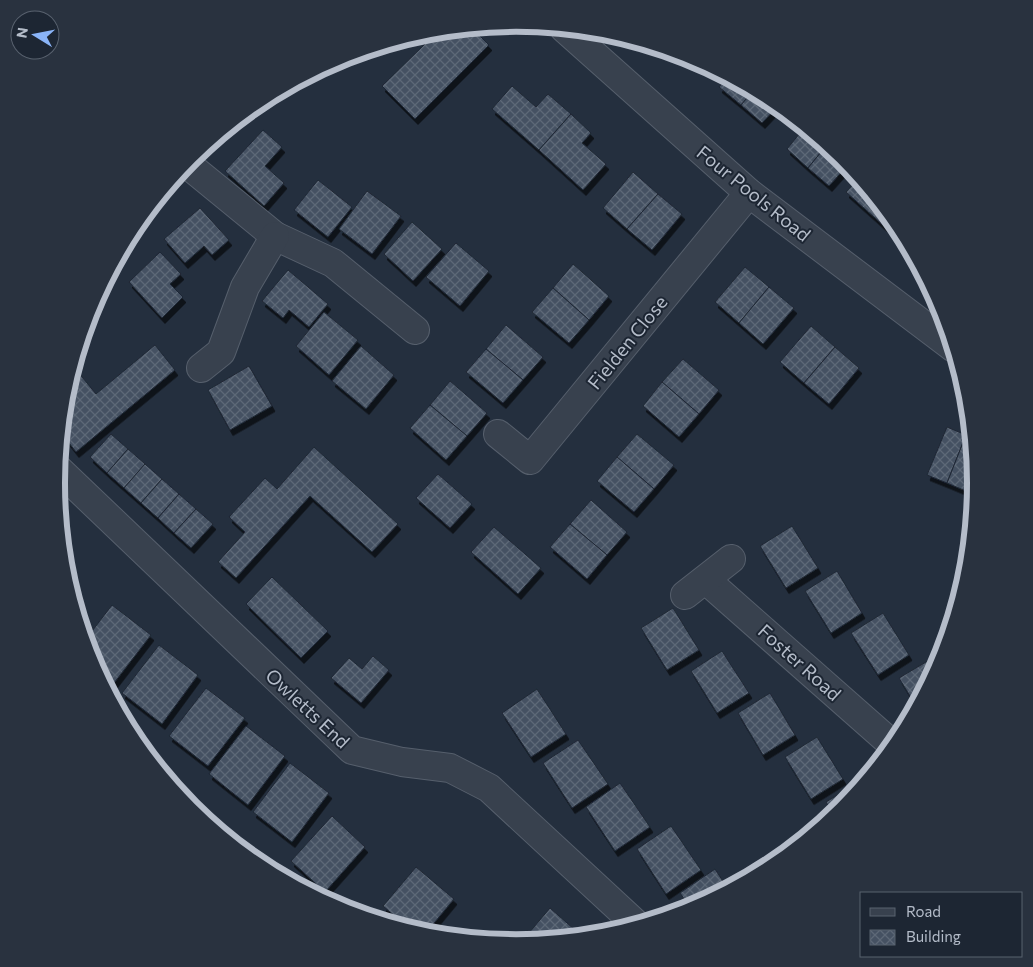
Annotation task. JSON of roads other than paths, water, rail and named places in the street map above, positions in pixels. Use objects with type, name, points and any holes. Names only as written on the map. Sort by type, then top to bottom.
[{"type":"street","name":"Four Pools Road","points":[[573,36],[749,193],[945,341]]},
{"type":"street","points":[[194,169],[275,236],[333,263],[415,330]]},
{"type":"street","name":"Fielden Close","points":[[498,434],[530,460],[749,193]]},
{"type":"street","points":[[201,368],[222,352],[245,287],[275,236]]},
{"type":"street","name":"Owletts End","points":[[65,476],[352,750],[402,762],[450,768],[489,788],[631,919]]},
{"type":"street","name":"Foster Road","points":[[731,559],[696,587],[886,741]]}]
